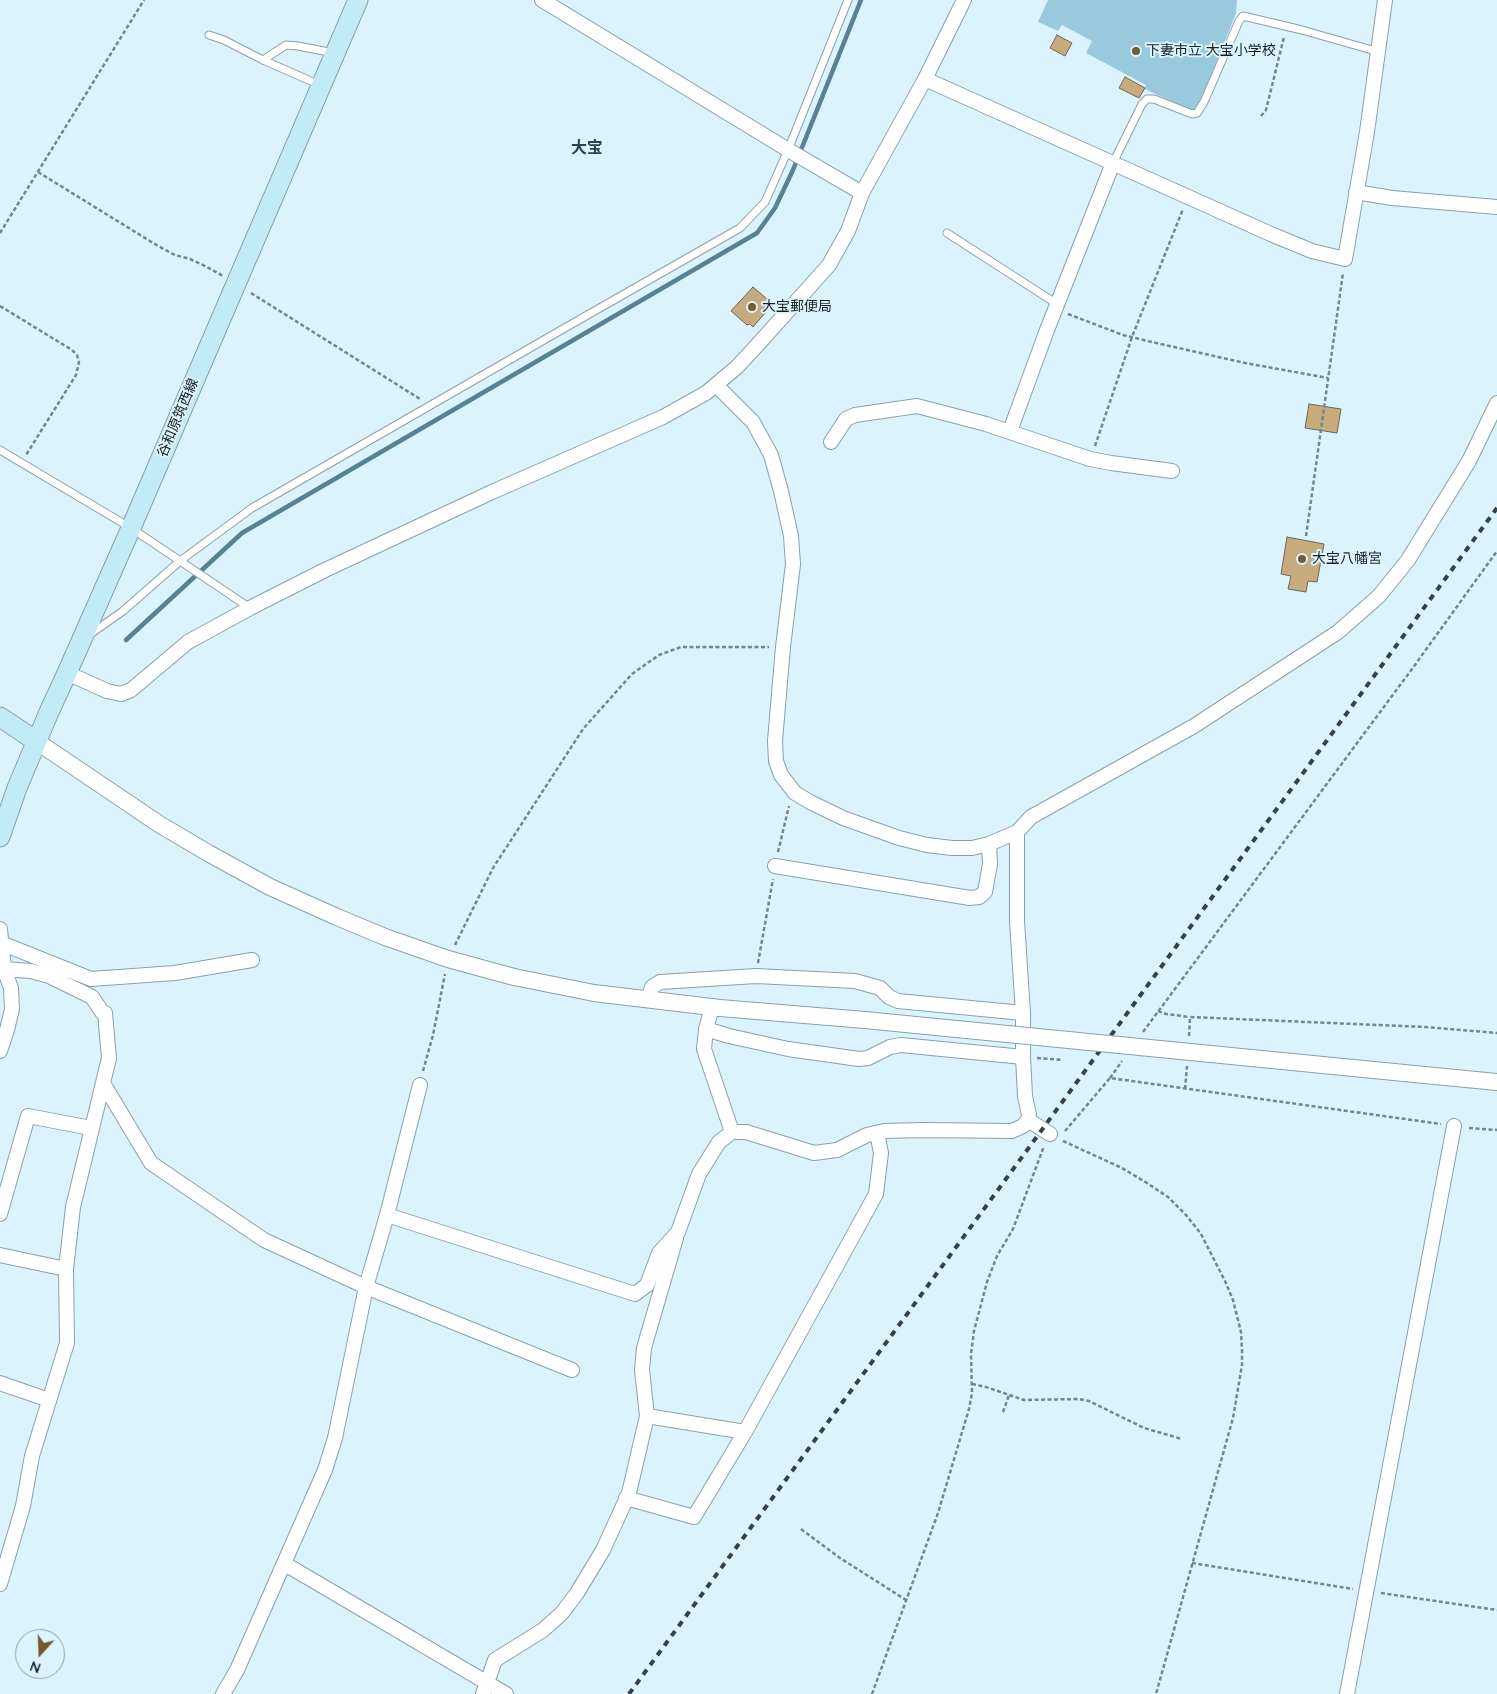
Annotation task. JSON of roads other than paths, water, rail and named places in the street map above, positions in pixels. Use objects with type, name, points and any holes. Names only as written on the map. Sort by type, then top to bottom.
[{"type":"main road","name":"谷和原筑西線","points":[[0,837],[36,741],[131,528],[358,0]]},
{"type":"main road","points":[[0,717],[36,741]]},
{"type":"street","points":[[542,0],[789,151],[862,193]]},
{"type":"street","points":[[67,673],[107,691],[121,694],[132,690],[188,642],[250,608],[325,570],[483,496],[663,417],[696,400],[716,385],[761,341],[829,265],[848,231],[862,193],[925,79],[964,0]]},
{"type":"street","points":[[925,79],[1312,251],[1345,259],[1368,132],[1385,0]]},
{"type":"street","points":[[1010,431],[1056,306],[1113,163]]},
{"type":"street","points":[[1356,192],[1392,198],[1497,207]]},
{"type":"street","points":[[716,385],[753,422],[771,455],[790,536],[793,564],[783,647],[775,751],[781,775],[795,793],[843,818],[899,838],[926,845],[952,848],[972,848],[989,844],[1017,832],[1031,817],[1210,716],[1338,632],[1379,596],[1408,560],[1469,461],[1497,403]]},
{"type":"street","points":[[831,442],[846,419],[855,414],[917,406],[1010,431],[1092,459],[1172,471]]},
{"type":"street","points":[[36,741],[159,824],[270,887],[369,930],[448,958],[514,977],[594,992],[712,1007],[865,1020],[1497,1082]]},
{"type":"street","points":[[485,1688],[495,1660],[543,1630],[562,1613],[577,1593],[603,1550],[626,1498],[647,1416],[642,1370],[644,1348],[678,1232],[699,1174],[719,1142],[732,1132],[746,1132],[814,1153],[837,1150],[867,1135],[877,1133],[897,1130],[1012,1131],[1023,1126],[1028,1120],[1029,1115],[1025,1096],[1023,1013],[1017,921],[1017,832]]},
{"type":"street","points":[[775,866],[960,896],[979,897],[985,892],[990,864],[989,844]]},
{"type":"street","points":[[1,936],[90,979],[175,973],[252,960]]},
{"type":"street","points":[[0,1051],[8,1030],[12,1009],[11,988],[4,970],[1,936]]},
{"type":"street","points":[[0,1584],[23,1506],[32,1456],[66,1343],[66,1269],[73,1207],[109,1058],[105,1013],[102,1012],[92,997],[49,976],[31,970],[4,970]]},
{"type":"street","points":[[648,1000],[652,987],[660,982],[756,976],[856,981],[880,988],[889,998],[898,1001],[1023,1013]]},
{"type":"street","points":[[712,1007],[706,1029],[704,1049],[732,1132]]},
{"type":"street","points":[[706,1029],[788,1049],[859,1059],[868,1058],[890,1046],[901,1045],[1023,1057]]},
{"type":"street","points":[[104,1083],[151,1163],[264,1240],[366,1288],[572,1370]]},
{"type":"street","points":[[223,1694],[237,1670],[325,1470],[334,1438],[366,1288],[420,1084]]},
{"type":"street","points":[[0,1214],[28,1116],[91,1128]]},
{"type":"street","points":[[1028,1120],[1053,1136]]},
{"type":"street","points":[[1347,1694],[1454,1126]]},
{"type":"street","points":[[626,1498],[694,1517],[744,1432],[876,1194],[881,1153],[877,1133]]},
{"type":"street","points":[[386,1216],[658,1300]]},
{"type":"street","points":[[635,1294],[648,1285],[659,1253],[678,1232]]},
{"type":"street","points":[[0,1255],[66,1269]]},
{"type":"street","points":[[0,1383],[49,1400]]},
{"type":"street","points":[[647,1416],[744,1432]]},
{"type":"street","points":[[285,1564],[485,1688],[506,1694]]},
{"type":"lane","points":[[81,641],[122,611],[180,561],[252,508],[740,228],[765,202],[789,151],[848,0]]},
{"type":"lane","points":[[1113,163],[1142,104],[1147,98],[1192,114],[1197,113],[1204,102],[1239,21],[1243,16],[1287,26],[1379,52]]},
{"type":"lane","points":[[209,35],[241,47],[263,60],[321,85]]},
{"type":"lane","points":[[263,60],[286,45],[334,53]]},
{"type":"lane","points":[[947,234],[1056,306]]},
{"type":"lane","points":[[0,450],[131,528],[250,608]]},
{"type":"waterway","points":[[126,640],[242,533],[757,233],[775,208],[793,170],[861,0]]},
{"type":"railway","points":[[629,1694],[1497,508]]},
{"type":"place","name":"下妻市立 大宝小学校","points":[[1136,51]]},
{"type":"place","name":"大宝郵便局","points":[[752,307]]},
{"type":"place","name":"大宝八幡宮","points":[[1302,559]]},
{"type":"district","name":"大宝","points":[[587,148]]}]
